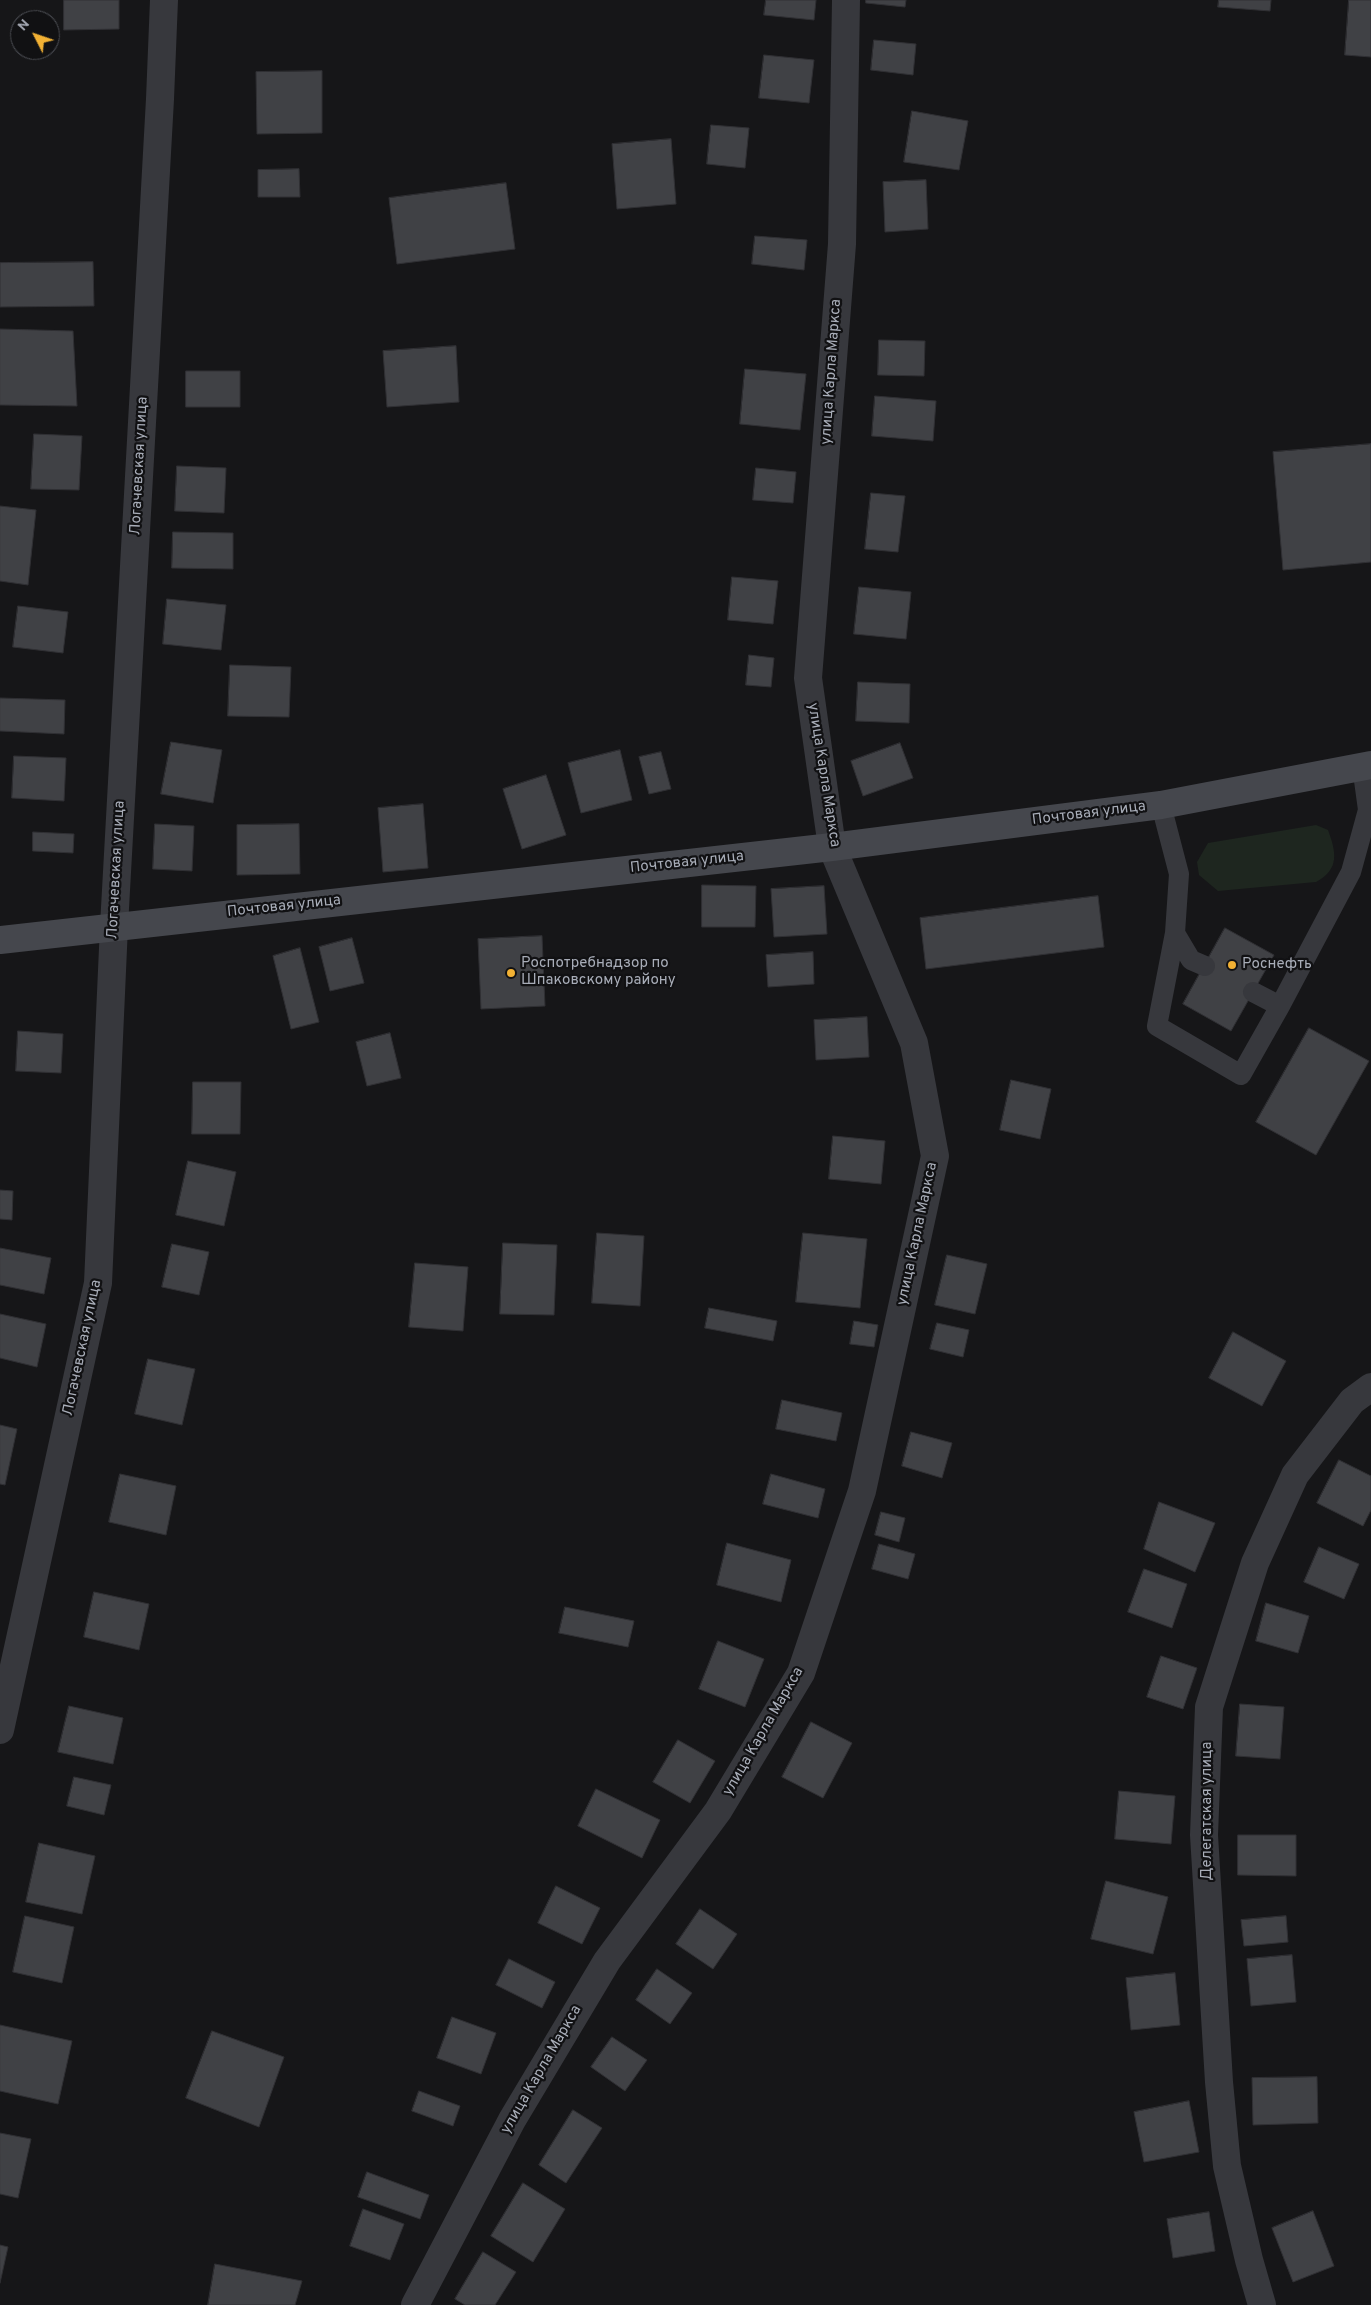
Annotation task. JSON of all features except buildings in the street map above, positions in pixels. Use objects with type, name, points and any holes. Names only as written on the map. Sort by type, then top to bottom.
[{"type":"main road","name":"Почтовая улица","points":[[0,940],[832,847],[1161,805],[1366,765]]},
{"type":"street","name":"Логачевская улица","points":[[0,1730],[98,1283],[114,926],[160,108],[164,0]]},
{"type":"street","name":"улица Карла Маркса","points":[[415,2305],[512,2120],[607,1961],[718,1811],[801,1673],[862,1492],[935,1156],[914,1043],[832,847],[808,678],[842,244],[846,0]]},
{"type":"street","name":"Делегатская улица","points":[[1262,2305],[1249,2260],[1227,2166],[1219,2082],[1204,1835],[1209,1707],[1255,1563],[1296,1475],[1352,1401],[1371,1387]]},
{"type":"lane","points":[[1161,805],[1179,874],[1175,933],[1157,1026],[1241,1075],[1351,872],[1368,810],[1366,765]]},
{"type":"lane","points":[[1175,933],[1191,960],[1205,966]]},
{"type":"lane","points":[[1253,992],[1280,1006]]},
{"type":"shaded area","points":[[1316,825],[1328,830],[1333,846],[1334,859],[1329,871],[1316,882],[1218,891],[1199,875],[1197,862],[1208,843]]},
{"type":"place","name":"Роснефть","points":[[1232,965]]},
{"type":"place","name":"Роспотребнадзор по Шпаковскому району","points":[[511,973]]}]
